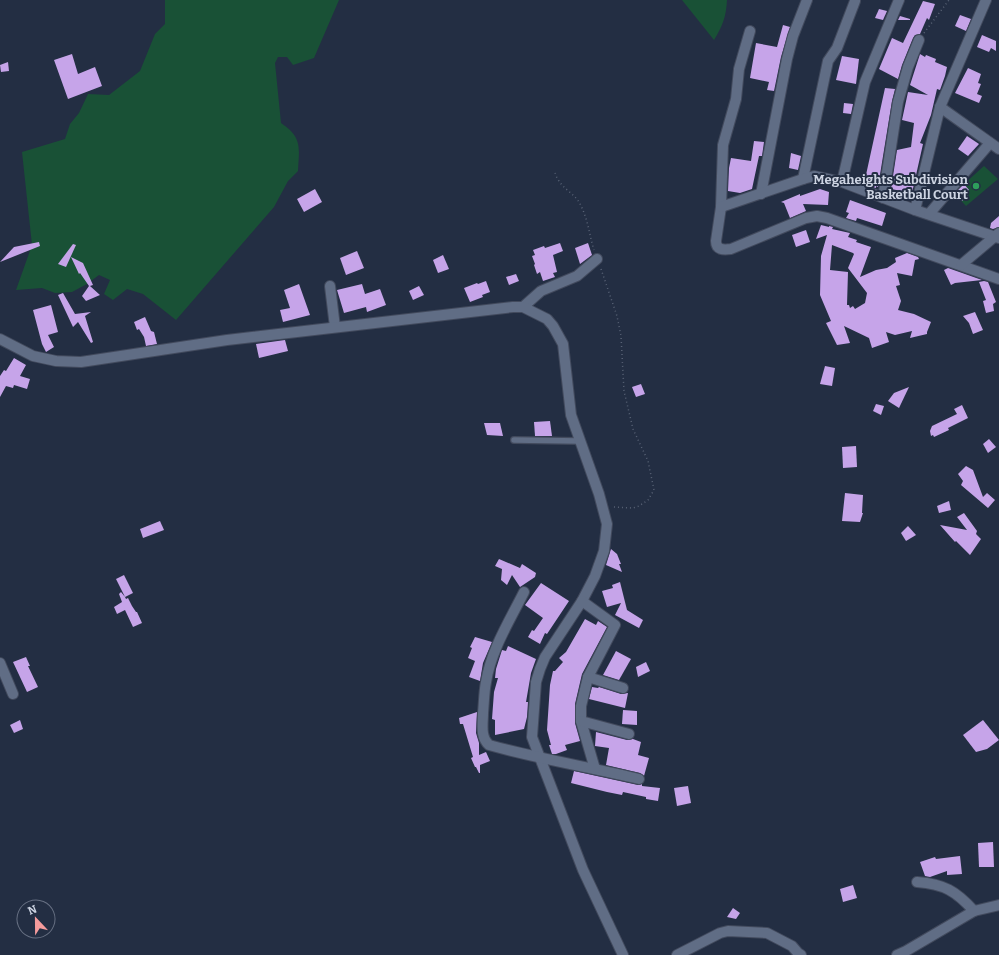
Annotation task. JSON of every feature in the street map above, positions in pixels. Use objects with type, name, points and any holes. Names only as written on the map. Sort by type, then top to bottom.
[{"type":"street","points":[[761,194],[787,59],[793,36],[808,0]]},
{"type":"street","points":[[842,182],[865,82],[899,0]]},
{"type":"street","points":[[914,210],[940,107],[986,0]]},
{"type":"street","points":[[803,179],[828,61],[837,48],[855,1]]},
{"type":"street","points":[[750,31],[739,69],[736,99],[723,145],[721,207],[716,245],[718,248],[723,250],[731,250],[806,218],[817,216],[827,218],[999,279]]},
{"type":"street","points":[[883,198],[898,102],[908,66],[919,40]]},
{"type":"street","points":[[940,107],[999,149]]},
{"type":"street","points":[[929,214],[990,143]]},
{"type":"street","points":[[721,207],[814,176],[842,182],[914,210],[998,236]]},
{"type":"street","points":[[961,265],[998,236]]},
{"type":"street","points":[[523,307],[541,291],[576,276],[597,259]]},
{"type":"street","points":[[330,286],[336,327]]},
{"type":"street","points":[[0,339],[33,356],[56,361],[81,362],[220,341],[512,306],[523,307],[547,319],[553,326],[563,344],[571,415],[603,507],[606,524],[604,551],[595,576],[582,601],[545,657],[538,676],[532,737],[583,870],[623,955]]},
{"type":"street","points":[[524,592],[497,646],[486,682],[483,734],[486,742],[489,745],[540,758],[639,779]]},
{"type":"street","points":[[582,601],[615,625],[588,677],[581,706],[581,721],[596,769]]},
{"type":"street","points":[[0,663],[13,694]]},
{"type":"street","points":[[588,677],[623,688]]},
{"type":"street","points":[[581,721],[629,734]]},
{"type":"street","points":[[917,882],[932,883],[943,886],[963,899],[974,911]]},
{"type":"street","points":[[897,955],[974,911],[999,905]]},
{"type":"street","points":[[677,955],[720,933],[728,931],[767,933],[792,946],[801,955]]},
{"type":"lane","points":[[514,440],[579,441]]},
{"type":"path","points":[[919,40],[949,0]]},
{"type":"path","points":[[555,173],[559,182],[578,200],[588,221],[589,232],[597,259],[617,316],[621,336],[624,391],[633,429],[648,461],[654,490],[648,500],[639,506],[633,508],[603,507]]},
{"type":"green space","points":[[165,0],[339,0],[314,58],[293,65],[287,57],[278,57],[275,63],[281,123],[293,134],[298,144],[298,171],[288,181],[274,207],[176,320],[143,294],[127,289],[113,300],[104,294],[110,280],[99,275],[87,284],[72,292],[55,293],[42,288],[16,290],[32,245],[22,152],[65,139],[70,124],[79,113],[88,94],[109,95],[140,71],[155,34],[165,24]]},
{"type":"green space","points":[[682,0],[727,0],[724,21],[714,40]]},
{"type":"green space","name":"Megaheights Subdivision Basketball Court","points":[[984,166],[998,179],[966,206],[954,193]]},
{"type":"building","points":[[923,1],[935,4],[929,20],[927,18],[920,34],[915,35],[913,38],[898,79],[879,69],[892,38],[903,43]]},
{"type":"building","points":[[879,9],[887,11],[883,20],[875,18]]},
{"type":"building","points":[[960,15],[971,19],[966,31],[955,26]]},
{"type":"building","points":[[900,16],[910,19],[910,20],[898,20]]},
{"type":"building","points":[[783,25],[790,27],[781,57],[774,91],[767,90],[769,82],[750,78],[756,43],[777,47]]},
{"type":"building","points":[[982,35],[996,41],[996,51],[991,48],[989,52],[977,47]]},
{"type":"building","points":[[72,54],[78,74],[95,67],[102,86],[68,99],[54,60]]},
{"type":"building","points":[[920,54],[925,57],[926,55],[936,59],[935,62],[947,67],[940,90],[937,89],[931,115],[920,143],[923,144],[912,193],[891,189],[897,150],[911,147],[914,123],[902,120],[908,92],[928,95],[910,85]]},
{"type":"building","points":[[842,56],[859,59],[856,84],[836,80]]},
{"type":"building","points":[[8,62],[9,71],[1,72],[0,65]]},
{"type":"building","points":[[968,68],[981,74],[978,83],[981,84],[977,94],[982,96],[979,103],[955,93]]},
{"type":"building","points":[[885,88],[895,89],[878,187],[876,186],[876,188],[864,184]]},
{"type":"building","points":[[844,103],[853,104],[851,114],[843,113]]},
{"type":"building","points":[[967,136],[979,144],[968,156],[958,149]]},
{"type":"building","points":[[754,141],[764,142],[762,156],[759,156],[752,189],[740,193],[728,191],[731,158],[751,161]]},
{"type":"building","points":[[791,153],[801,156],[798,170],[789,168]]},
{"type":"building","points":[[964,184],[969,190],[966,193],[968,196],[962,201],[955,193]]},
{"type":"building","points":[[315,189],[322,202],[304,212],[297,199]]},
{"type":"building","points":[[820,189],[829,192],[828,205],[803,204],[806,211],[790,218],[784,203],[781,202],[800,194],[800,196]]},
{"type":"building","points":[[850,200],[886,213],[882,226],[857,218],[856,221],[846,218],[849,213],[846,212]]},
{"type":"building","points":[[999,216],[999,227],[993,229],[990,228],[991,223]]},
{"type":"building","points":[[821,225],[829,226],[833,227],[832,229],[850,233],[848,237],[857,240],[856,242],[871,247],[860,277],[876,270],[887,268],[896,262],[895,258],[907,253],[918,257],[919,259],[915,260],[912,276],[897,273],[900,285],[896,286],[901,301],[898,310],[914,314],[931,322],[927,334],[910,338],[912,331],[895,335],[886,332],[889,342],[872,348],[869,338],[844,326],[850,343],[837,345],[826,323],[831,321],[820,295],[821,256],[827,235],[816,239]],"holes":[[[832,245],[854,254],[848,268],[867,293],[865,303],[855,309],[853,306],[850,308],[849,305],[847,305],[848,272],[830,270]]]},
{"type":"building","points":[[806,230],[810,242],[796,247],[792,235]]},
{"type":"building","points":[[39,242],[40,246],[0,262],[14,247]]},
{"type":"building","points":[[560,243],[563,251],[553,255],[557,272],[553,273],[555,277],[543,281],[540,272],[537,274],[534,265],[532,256],[535,255],[533,250]]},
{"type":"building","points":[[588,243],[592,255],[580,264],[575,248]]},
{"type":"building","points":[[73,244],[76,245],[66,267],[58,264]]},
{"type":"building","points":[[357,251],[364,268],[346,275],[340,258]]},
{"type":"building","points":[[443,255],[449,269],[438,273],[433,260]]},
{"type":"building","points":[[71,257],[83,263],[93,285],[90,286],[100,295],[86,301],[82,296],[89,286],[80,273],[79,274]]},
{"type":"building","points":[[948,268],[982,280],[955,283],[951,285],[944,270]]},
{"type":"building","points":[[516,274],[519,281],[509,285],[506,277]]},
{"type":"building","points":[[486,281],[490,292],[482,295],[483,297],[470,302],[464,288]]},
{"type":"building","points":[[979,282],[988,282],[996,302],[993,304],[994,311],[986,313],[983,301],[986,300]]},
{"type":"building","points":[[299,284],[310,315],[283,322],[280,310],[290,308],[284,290]]},
{"type":"building","points":[[362,284],[365,294],[380,289],[386,305],[367,312],[366,307],[344,313],[337,290]]},
{"type":"building","points":[[419,286],[424,295],[413,300],[409,291]]},
{"type":"building","points":[[63,293],[75,314],[91,312],[85,316],[93,342],[91,343],[78,322],[73,327],[58,295]]},
{"type":"building","points":[[51,305],[58,332],[48,335],[54,347],[46,352],[42,344],[33,310]]},
{"type":"building","points":[[975,312],[983,330],[973,334],[969,323],[963,316]]},
{"type":"building","points":[[145,317],[151,331],[154,332],[157,344],[146,346],[144,337],[139,329],[137,330],[134,322]]},
{"type":"building","points":[[285,340],[288,351],[259,358],[256,344]]},
{"type":"building","points":[[14,358],[26,365],[20,376],[30,379],[27,389],[14,385],[13,388],[6,386],[0,397],[0,376],[4,370],[6,371]]},
{"type":"building","points":[[825,366],[835,368],[832,386],[820,384]]},
{"type":"building","points":[[641,384],[645,394],[636,397],[632,387]]},
{"type":"building","points":[[909,387],[899,408],[888,401],[894,393]]},
{"type":"building","points":[[876,404],[884,406],[881,415],[873,411]]},
{"type":"building","points":[[962,405],[968,418],[948,428],[949,430],[934,437],[933,435],[931,436],[930,431],[932,426],[957,414],[954,409]]},
{"type":"building","points":[[550,421],[552,436],[535,436],[534,422]]},
{"type":"building","points":[[484,423],[500,423],[503,436],[487,435]]},
{"type":"building","points":[[989,439],[996,447],[988,453],[983,444]]},
{"type":"building","points":[[856,446],[857,467],[843,468],[842,447]]},
{"type":"building","points":[[966,466],[973,470],[983,497],[987,493],[995,500],[988,508],[961,485],[963,481],[958,474]]},
{"type":"building","points":[[845,493],[863,495],[863,513],[860,522],[842,521]]},
{"type":"building","points":[[949,501],[951,510],[939,513],[937,506]]},
{"type":"building","points":[[964,513],[977,531],[976,534],[981,539],[970,555],[956,541],[955,542],[940,525],[967,530],[957,517]]},
{"type":"building","points":[[160,521],[164,530],[143,538],[140,529]]},
{"type":"building","points":[[908,526],[916,535],[906,541],[901,533]]},
{"type":"building","points":[[611,549],[617,554],[622,572],[606,565]]},
{"type":"building","points":[[499,559],[520,568],[522,564],[536,573],[535,577],[520,587],[512,575],[507,585],[501,580],[502,569],[495,566]]},
{"type":"building","points":[[124,575],[133,593],[125,597],[116,579]]},
{"type":"building","points":[[620,582],[627,610],[643,620],[639,628],[615,615],[621,603],[607,607],[602,591],[613,588],[612,585]]},
{"type":"building","points":[[541,583],[569,601],[547,634],[545,633],[540,644],[528,637],[543,618],[525,605]]},
{"type":"building","points":[[121,592],[126,599],[128,598],[142,623],[133,627],[125,610],[117,614],[114,607],[122,602],[119,594]]},
{"type":"building","points":[[585,619],[596,625],[598,621],[607,627],[582,674],[575,704],[575,723],[580,741],[565,745],[567,750],[552,754],[547,730],[550,685],[553,671],[555,671],[563,662],[559,658],[566,652]]},
{"type":"building","points":[[475,637],[492,642],[483,663],[480,681],[469,677],[475,661],[468,658],[472,648],[470,647]]},
{"type":"building","points":[[508,646],[536,659],[531,673],[526,702],[528,702],[527,717],[524,729],[495,735],[495,720],[492,719],[494,692],[498,678],[495,678],[496,669],[502,650],[506,651]]},
{"type":"building","points":[[616,651],[631,659],[619,680],[603,675]]},
{"type":"building","points":[[26,657],[30,666],[28,666],[38,687],[27,692],[13,662]]},
{"type":"building","points":[[646,662],[650,671],[638,677],[636,667]]},
{"type":"building","points":[[592,687],[599,687],[621,694],[628,693],[625,708],[589,699]]},
{"type":"building","points":[[623,710],[637,711],[637,725],[622,724]]},
{"type":"building","points":[[477,712],[476,733],[479,743],[479,755],[486,752],[490,761],[480,765],[480,773],[475,767],[471,758],[473,757],[463,724],[460,724],[459,718]]},
{"type":"building","points":[[20,720],[23,729],[14,733],[10,725]]},
{"type":"building","points":[[983,720],[999,740],[987,749],[976,752],[963,735]]},
{"type":"building","points":[[596,732],[641,742],[638,755],[649,758],[644,776],[640,773],[606,765],[609,748],[595,746]]},
{"type":"building","points":[[574,771],[638,785],[642,784],[642,786],[660,788],[658,801],[623,792],[622,795],[571,783]]},
{"type":"building","points":[[688,786],[691,803],[677,806],[674,788]]},
{"type":"building","points":[[993,842],[994,867],[979,867],[978,843]]},
{"type":"building","points":[[960,856],[962,874],[947,875],[947,871],[930,877],[925,876],[920,862],[935,857],[936,859]]},
{"type":"building","points":[[853,885],[857,898],[843,902],[840,889]]},
{"type":"building","points":[[733,908],[740,913],[736,919],[727,917]]},
{"type":"place","name":"Megaheights Subdivision Basketball Court","points":[[976,186]]}]
